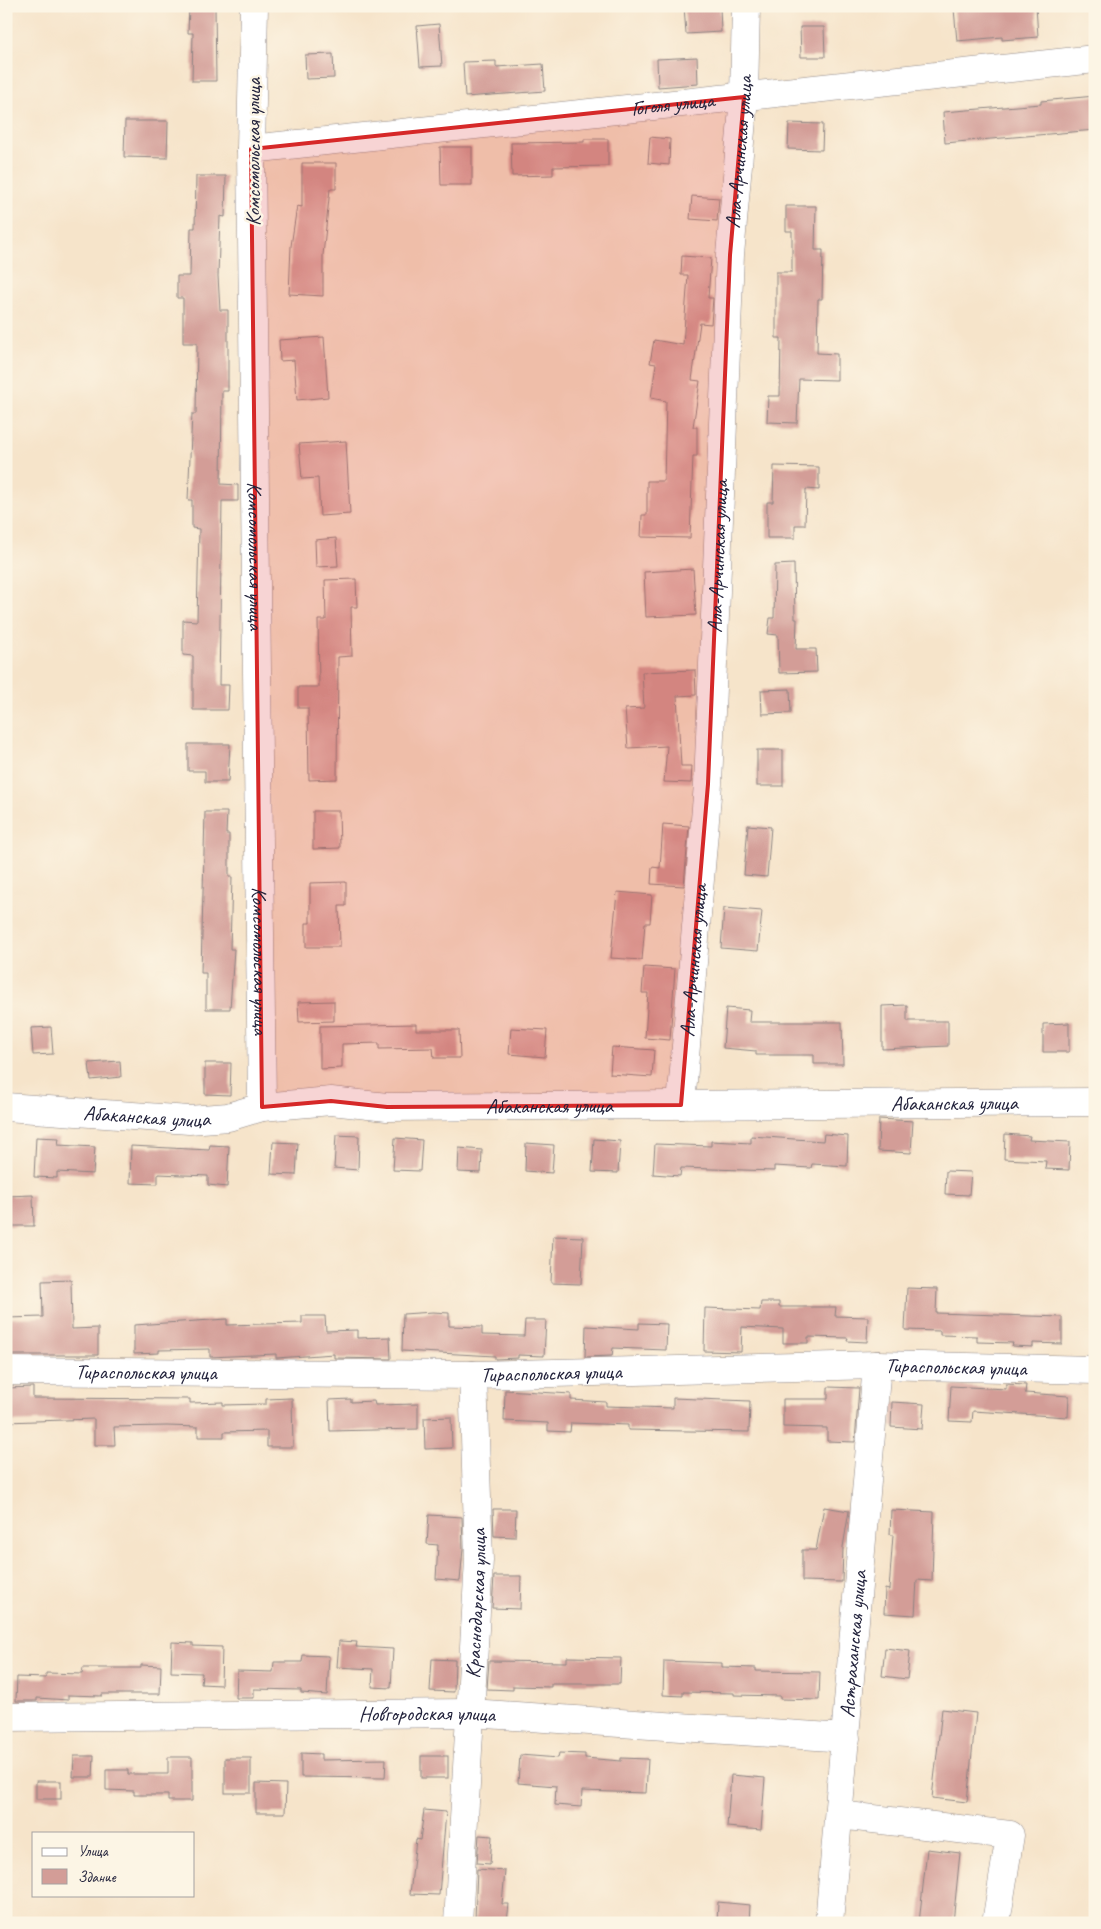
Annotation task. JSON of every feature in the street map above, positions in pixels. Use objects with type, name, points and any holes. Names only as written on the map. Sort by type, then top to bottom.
[{"type":"street","name":"Комсомольская улица","points":[[254,6],[251,149],[262,1107]]},
{"type":"street","name":"Ала-Арчинская улица","points":[[681,1105],[708,784],[730,255],[744,97],[746,6]]},
{"type":"street","name":"Гоголя улица","points":[[251,149],[1095,59]]},
{"type":"street","name":"Абаканская улица","points":[[6,1107],[189,1120],[228,1117],[262,1107],[331,1102],[387,1107],[1095,1102]]},
{"type":"street","name":"Тираспольская улица","points":[[6,1371],[473,1375],[877,1365],[1095,1370]]},
{"type":"street","name":"Астраханская улица","points":[[829,1923],[877,1365]]},
{"type":"street","name":"Краснодарская улица","points":[[458,1923],[479,1560],[473,1375]]},
{"type":"street","name":"Новгородская улица","points":[[6,1717],[470,1713],[846,1738]]},
{"type":"street","points":[[839,1814],[1010,1835],[996,1923]]},
{"type":"highlighted area","points":[[744,97],[730,255],[708,784],[681,1105],[387,1107],[331,1101],[262,1107],[251,149]]},
{"type":"building","points":[[684,6],[720,6],[721,32],[686,34]]},
{"type":"building","points":[[984,6],[1036,6],[1038,37],[1002,40],[1002,37],[957,41],[954,9]]},
{"type":"building","points":[[189,7],[215,7],[216,81],[192,81],[193,33],[188,33]]},
{"type":"building","points":[[439,24],[442,66],[420,67],[417,26]]},
{"type":"building","points":[[800,27],[824,27],[825,57],[801,57]]},
{"type":"building","points":[[333,54],[334,78],[306,79],[305,55]]},
{"type":"building","points":[[697,57],[698,84],[658,87],[657,59]]},
{"type":"building","points":[[496,61],[496,67],[543,64],[545,91],[465,97],[463,62]]},
{"type":"building","points":[[1095,96],[1095,130],[945,143],[943,112],[1041,104],[1041,101]]},
{"type":"building","points":[[125,121],[168,121],[167,158],[124,157]]},
{"type":"building","points":[[789,123],[823,124],[822,150],[788,149]]},
{"type":"building","points":[[650,137],[670,139],[669,165],[648,163]]},
{"type":"building","points":[[584,139],[608,139],[608,166],[553,167],[553,175],[512,176],[511,143],[584,142]]},
{"type":"building","points":[[440,147],[472,147],[472,185],[441,185]]},
{"type":"building","points":[[302,163],[336,163],[336,189],[330,189],[323,255],[323,296],[289,294],[291,246],[297,206],[302,207]]},
{"type":"building","points":[[196,176],[226,176],[225,217],[220,216],[218,276],[220,310],[228,310],[228,391],[222,391],[221,484],[238,485],[238,501],[222,501],[219,685],[229,685],[228,710],[193,710],[193,656],[183,655],[183,620],[197,621],[199,529],[192,528],[192,500],[188,500],[192,414],[196,414],[197,343],[183,343],[183,298],[177,298],[177,276],[190,276],[191,228],[195,228]]},
{"type":"building","points":[[692,196],[719,198],[717,221],[690,219]]},
{"type":"building","points":[[786,206],[816,206],[815,250],[823,250],[822,299],[818,299],[817,353],[837,354],[837,380],[799,379],[797,423],[767,422],[768,396],[780,396],[781,338],[776,338],[776,272],[792,272],[792,231],[786,231]]},
{"type":"building","points":[[682,256],[711,258],[708,298],[713,298],[711,324],[700,323],[692,380],[700,381],[693,427],[697,427],[697,456],[693,456],[690,538],[641,537],[642,515],[647,515],[647,481],[664,481],[666,401],[651,398],[656,364],[650,363],[654,340],[683,345],[688,275],[681,275]]},
{"type":"building","points":[[324,337],[328,397],[297,400],[294,360],[280,361],[279,340]]},
{"type":"building","points":[[346,441],[350,514],[320,516],[318,478],[302,479],[299,444]]},
{"type":"building","points":[[774,466],[819,467],[819,490],[806,489],[805,525],[795,525],[795,538],[767,538],[767,502],[773,502]]},
{"type":"building","points":[[336,538],[338,566],[316,567],[315,540]]},
{"type":"building","points":[[794,564],[795,619],[797,619],[796,649],[816,649],[817,672],[779,673],[778,635],[768,634],[770,618],[774,618],[775,565]]},
{"type":"building","points":[[693,569],[696,615],[646,617],[644,572]]},
{"type":"building","points":[[356,579],[357,607],[351,607],[352,656],[338,657],[337,779],[309,780],[308,708],[298,708],[298,687],[319,687],[318,620],[326,620],[325,580]]},
{"type":"building","points":[[695,670],[696,695],[677,696],[681,766],[692,766],[691,783],[664,782],[667,746],[628,748],[625,709],[644,708],[642,672]]},
{"type":"building","points":[[790,689],[791,713],[762,714],[761,690]]},
{"type":"building","points":[[188,744],[230,744],[228,782],[205,782],[205,771],[188,771]]},
{"type":"building","points":[[757,750],[783,750],[783,786],[757,786]]},
{"type":"building","points":[[313,811],[339,811],[340,848],[313,849]]},
{"type":"building","points":[[205,812],[227,812],[226,834],[229,834],[229,877],[232,877],[230,949],[234,949],[230,1009],[206,1009],[206,973],[201,973]]},
{"type":"building","points":[[663,824],[689,826],[684,886],[651,884],[652,867],[660,868]]},
{"type":"building","points":[[748,825],[771,827],[767,877],[744,875]]},
{"type":"building","points":[[346,882],[346,906],[339,906],[340,947],[306,947],[306,923],[310,923],[310,883]]},
{"type":"building","points":[[617,892],[652,895],[650,923],[645,923],[642,960],[611,958]]},
{"type":"building","points":[[724,908],[762,911],[758,951],[721,948]]},
{"type":"building","points":[[644,967],[675,969],[670,1040],[645,1038],[648,993],[642,993]]},
{"type":"building","points":[[334,1001],[334,1021],[299,1022],[298,1002]]},
{"type":"building","points":[[907,1005],[907,1021],[948,1021],[948,1046],[882,1049],[882,1006]]},
{"type":"building","points":[[726,1008],[750,1010],[749,1022],[842,1022],[843,1064],[814,1064],[814,1055],[756,1055],[756,1051],[723,1048]]},
{"type":"building","points":[[1069,1023],[1069,1052],[1043,1052],[1043,1024]]},
{"type":"building","points":[[416,1024],[416,1030],[459,1030],[460,1058],[434,1058],[433,1048],[379,1049],[379,1043],[342,1044],[342,1068],[320,1069],[320,1026]]},
{"type":"building","points":[[51,1027],[53,1054],[33,1055],[31,1028]]},
{"type":"building","points":[[511,1028],[547,1030],[545,1057],[509,1054]]},
{"type":"building","points":[[612,1047],[654,1050],[652,1077],[610,1074]]},
{"type":"building","points":[[120,1061],[121,1077],[91,1080],[89,1063]]},
{"type":"building","points":[[205,1063],[231,1063],[230,1095],[205,1094]]},
{"type":"building","points":[[879,1119],[913,1121],[911,1153],[878,1151]]},
{"type":"building","points":[[824,1134],[848,1136],[847,1166],[812,1164],[811,1168],[774,1166],[774,1171],[681,1168],[680,1176],[653,1174],[655,1144],[711,1146],[711,1141],[751,1143],[751,1136],[823,1141]]},
{"type":"building","points":[[1005,1134],[1030,1136],[1029,1140],[1070,1142],[1069,1170],[1045,1169],[1046,1161],[1004,1159]]},
{"type":"building","points":[[336,1135],[359,1136],[358,1170],[334,1168]]},
{"type":"building","points":[[36,1137],[59,1138],[58,1145],[95,1147],[93,1174],[57,1172],[57,1178],[34,1177]]},
{"type":"building","points":[[395,1138],[422,1140],[420,1171],[393,1170]]},
{"type":"building","points":[[594,1139],[620,1141],[618,1173],[592,1172]]},
{"type":"building","points":[[273,1142],[298,1143],[296,1175],[271,1174]]},
{"type":"building","points":[[526,1143],[554,1145],[552,1173],[525,1171]]},
{"type":"building","points":[[210,1145],[229,1146],[227,1187],[208,1185],[208,1176],[158,1174],[158,1184],[130,1183],[131,1146],[209,1150]]},
{"type":"building","points":[[459,1148],[482,1150],[481,1173],[458,1172]]},
{"type":"building","points":[[946,1171],[971,1172],[969,1195],[945,1194]]},
{"type":"building","points":[[33,1195],[34,1226],[6,1226],[6,1196]]},
{"type":"building","points":[[553,1236],[583,1237],[581,1284],[551,1283]]},
{"type":"building","points":[[71,1280],[72,1329],[98,1328],[98,1355],[6,1355],[6,1318],[43,1317],[42,1281]]},
{"type":"building","points":[[907,1288],[937,1289],[936,1313],[1062,1317],[1062,1344],[1033,1343],[1033,1347],[1012,1346],[1013,1343],[977,1342],[977,1336],[940,1335],[940,1331],[905,1330]]},
{"type":"building","points":[[761,1302],[779,1302],[779,1307],[836,1307],[835,1316],[868,1317],[867,1342],[847,1341],[848,1338],[808,1337],[808,1343],[783,1343],[783,1329],[742,1327],[741,1352],[704,1351],[705,1308],[760,1310]]},
{"type":"building","points":[[449,1313],[449,1326],[482,1327],[482,1335],[524,1336],[525,1320],[546,1320],[544,1356],[518,1355],[518,1358],[495,1359],[495,1356],[402,1351],[403,1314]]},
{"type":"building","points":[[302,1316],[325,1316],[326,1331],[357,1330],[357,1338],[390,1337],[391,1359],[334,1358],[334,1354],[276,1358],[276,1354],[210,1357],[210,1349],[159,1350],[159,1353],[134,1354],[134,1325],[227,1319],[227,1325],[302,1323]]},
{"type":"building","points":[[639,1323],[667,1324],[666,1350],[613,1348],[612,1356],[585,1357],[586,1326],[639,1329]]},
{"type":"building","points":[[1006,1384],[1026,1385],[1025,1393],[1069,1396],[1068,1417],[973,1411],[972,1422],[949,1421],[951,1386],[1006,1389]]},
{"type":"building","points":[[33,1387],[33,1398],[190,1399],[190,1403],[223,1402],[223,1405],[266,1404],[266,1399],[292,1398],[293,1447],[267,1447],[267,1431],[224,1432],[224,1437],[198,1437],[198,1427],[167,1426],[114,1427],[115,1445],[94,1445],[94,1419],[6,1422],[6,1388]]},
{"type":"building","points":[[828,1387],[859,1388],[855,1442],[827,1441],[827,1428],[783,1427],[783,1399],[828,1399]]},
{"type":"building","points":[[505,1390],[571,1394],[571,1400],[606,1402],[606,1406],[673,1408],[673,1398],[750,1401],[749,1432],[628,1430],[628,1425],[571,1423],[570,1432],[548,1431],[548,1423],[504,1421]]},
{"type":"building","points":[[351,1399],[351,1402],[374,1401],[375,1405],[418,1404],[418,1429],[330,1431],[329,1400]]},
{"type":"building","points":[[892,1402],[924,1404],[922,1429],[891,1427]]},
{"type":"building","points":[[451,1417],[452,1448],[425,1449],[424,1418]]},
{"type":"building","points":[[824,1507],[849,1511],[843,1547],[842,1582],[802,1581],[802,1550],[816,1550]]},
{"type":"building","points":[[493,1509],[516,1509],[515,1537],[494,1536]]},
{"type":"building","points":[[891,1510],[934,1512],[932,1581],[917,1580],[915,1615],[884,1613],[885,1589],[889,1590],[893,1535],[890,1535]]},
{"type":"building","points":[[429,1515],[462,1517],[463,1549],[460,1581],[436,1579],[438,1545],[427,1544]]},
{"type":"building","points":[[494,1576],[521,1576],[520,1609],[492,1608]]},
{"type":"building","points":[[339,1641],[357,1642],[356,1647],[393,1649],[391,1688],[372,1687],[373,1669],[337,1667]]},
{"type":"building","points":[[172,1642],[193,1643],[193,1646],[222,1647],[221,1685],[201,1684],[202,1673],[171,1672]]},
{"type":"building","points":[[885,1648],[910,1651],[907,1679],[882,1676]]},
{"type":"building","points":[[303,1655],[329,1656],[327,1695],[301,1693],[301,1690],[254,1689],[254,1698],[236,1698],[237,1671],[273,1672],[274,1662],[302,1662]]},
{"type":"building","points":[[567,1657],[621,1658],[620,1684],[551,1684],[551,1687],[513,1686],[513,1690],[487,1689],[489,1661],[567,1662]]},
{"type":"building","points":[[432,1659],[455,1660],[454,1692],[430,1691]]},
{"type":"building","points":[[664,1661],[722,1663],[722,1667],[756,1668],[756,1671],[820,1672],[819,1700],[780,1699],[780,1696],[734,1695],[734,1693],[683,1692],[683,1696],[663,1695]]},
{"type":"building","points":[[141,1665],[161,1666],[160,1694],[68,1695],[68,1700],[37,1698],[37,1701],[16,1701],[17,1677],[46,1678],[46,1673],[82,1674],[83,1668],[141,1668]]},
{"type":"building","points":[[942,1709],[976,1713],[967,1802],[932,1798]]},
{"type":"building","points":[[301,1753],[321,1754],[321,1760],[386,1759],[385,1778],[301,1777]]},
{"type":"building","points":[[559,1753],[585,1754],[585,1758],[621,1761],[621,1758],[648,1759],[646,1793],[582,1791],[581,1807],[555,1805],[556,1786],[518,1783],[520,1755],[558,1758]]},
{"type":"building","points":[[74,1756],[94,1756],[93,1777],[73,1777]]},
{"type":"building","points":[[421,1756],[448,1756],[448,1778],[421,1778]]},
{"type":"building","points":[[168,1757],[192,1757],[192,1801],[168,1801],[168,1795],[134,1795],[134,1791],[106,1790],[106,1770],[128,1770],[128,1774],[168,1774]]},
{"type":"building","points":[[225,1758],[251,1758],[251,1793],[225,1793]]},
{"type":"building","points":[[731,1775],[765,1778],[761,1830],[727,1827]]},
{"type":"building","points":[[36,1781],[61,1781],[61,1799],[36,1799]]},
{"type":"building","points":[[256,1783],[286,1784],[285,1813],[256,1813]]},
{"type":"building","points":[[424,1810],[446,1812],[439,1895],[410,1894],[416,1839],[420,1840]]},
{"type":"building","points":[[479,1835],[492,1836],[490,1864],[477,1863]]},
{"type":"building","points":[[927,1849],[960,1853],[953,1923],[919,1923]]},
{"type":"building","points":[[477,1869],[505,1871],[502,1904],[509,1904],[507,1922],[475,1920]]},
{"type":"building","points":[[718,1902],[750,1905],[749,1923],[717,1923]]}]
